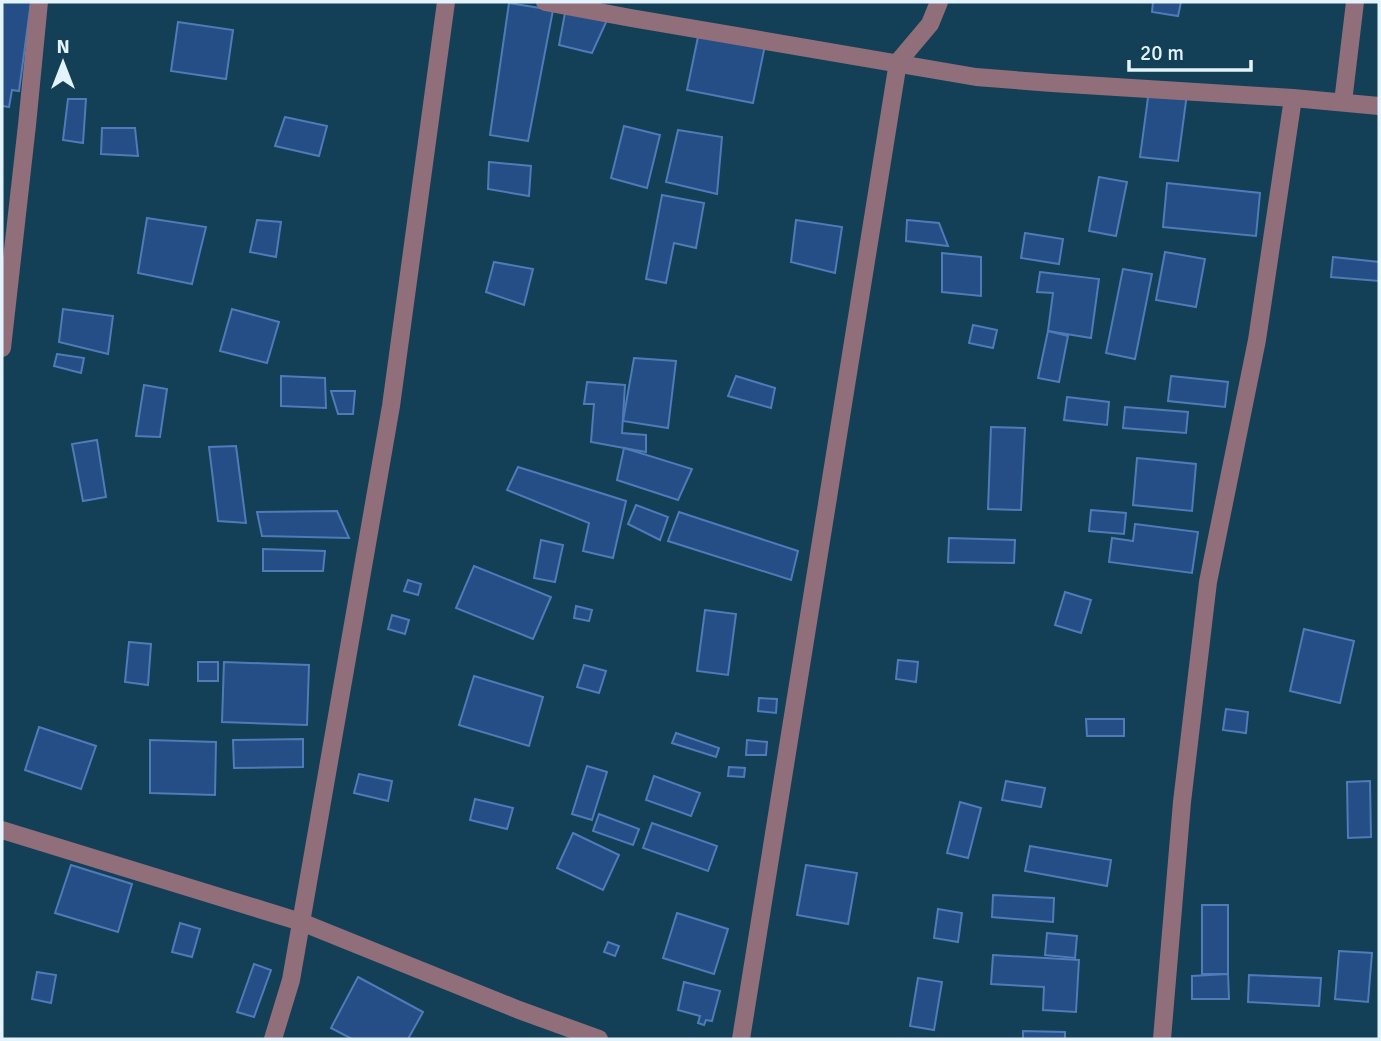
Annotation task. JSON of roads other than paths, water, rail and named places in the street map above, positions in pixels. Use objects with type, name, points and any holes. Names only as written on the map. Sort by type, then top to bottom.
[{"type":"street","points":[[2,348],[38,2]]},
{"type":"street","points":[[274,1039],[291,981],[391,405],[446,2]]},
{"type":"street","points":[[545,2],[631,10],[989,78],[1379,106]]},
{"type":"street","points":[[741,1039],[898,62],[930,24],[939,2]]},
{"type":"street","points":[[1343,102],[1354,2]]},
{"type":"street","points":[[1162,1039],[1182,802],[1208,583],[1257,340],[1293,98]]},
{"type":"street","points":[[2,830],[301,922],[519,1010],[599,1039]]}]
